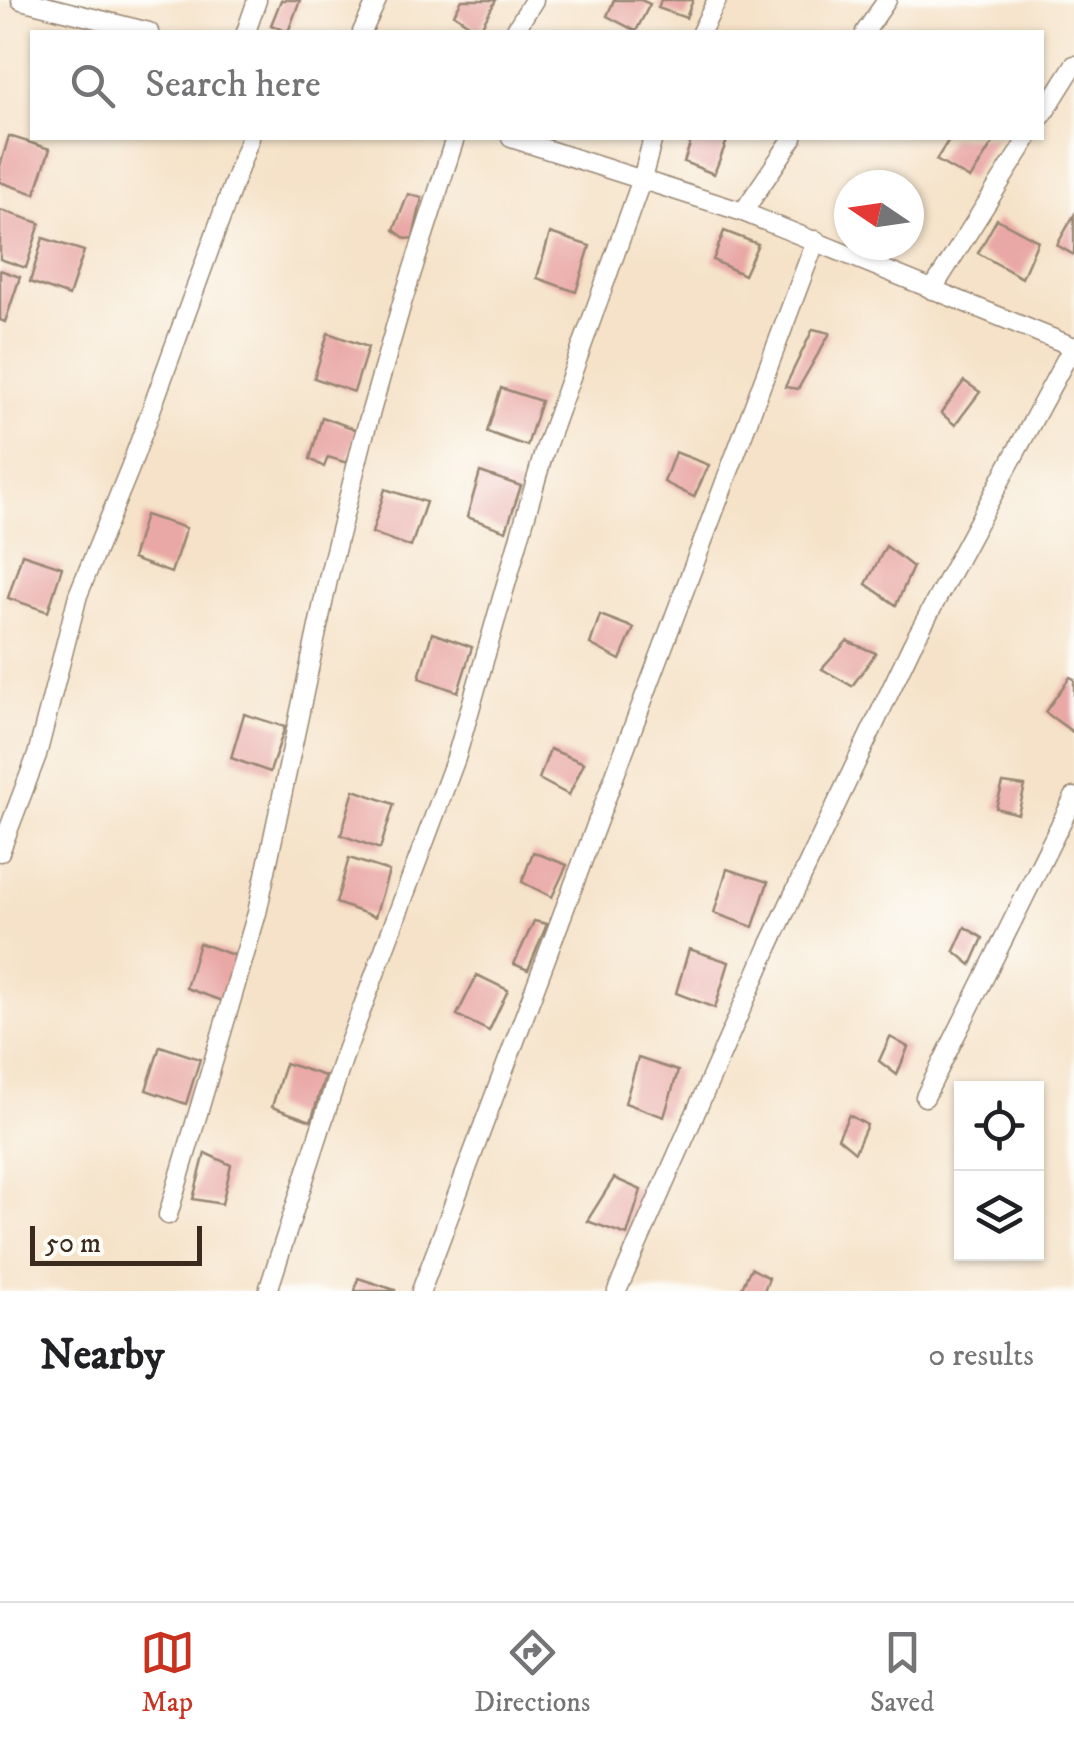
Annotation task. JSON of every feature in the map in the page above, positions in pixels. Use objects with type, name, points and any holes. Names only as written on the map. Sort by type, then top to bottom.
[{"type":"street","points":[[21,0],[141,30]]},
{"type":"street","points":[[247,30],[257,0]]},
{"type":"street","points":[[363,30],[378,0]]},
{"type":"street","points":[[515,30],[534,0]]},
{"type":"street","points":[[702,30],[717,0]]},
{"type":"street","points":[[866,30],[887,0]]},
{"type":"street","points":[[1044,113],[1074,65]]},
{"type":"street","points":[[0,852],[37,755],[78,595],[130,468],[249,140]]},
{"type":"street","points":[[168,1214],[256,913],[363,440],[454,140]]},
{"type":"street","points":[[517,140],[743,212],[1073,347],[912,645],[769,946],[617,1291]]},
{"type":"street","points":[[268,1291],[343,1059],[456,758],[544,452],[652,140]]},
{"type":"street","points":[[743,212],[792,140]]},
{"type":"street","points":[[932,290],[1027,140]]},
{"type":"street","points":[[421,1291],[816,240]]},
{"type":"street","points":[[925,1097],[1074,796]]},
{"type":"building","points":[[281,0],[300,0],[289,30],[271,25]]},
{"type":"building","points":[[462,0],[496,0],[480,30],[454,14]]},
{"type":"building","points":[[614,0],[650,4],[637,30],[607,16]]},
{"type":"building","points":[[661,0],[693,0],[686,18],[658,8]]},
{"type":"building","points":[[9,136],[50,149],[35,194],[0,182],[0,166]]},
{"type":"building","points":[[691,140],[727,140],[714,174],[684,162]]},
{"type":"building","points":[[949,140],[995,140],[970,179],[936,160]]},
{"type":"building","points":[[408,194],[422,198],[413,238],[406,239],[394,230]]},
{"type":"building","points":[[0,210],[40,223],[26,268],[0,259]]},
{"type":"building","points":[[1074,215],[1074,255],[1057,245]]},
{"type":"building","points":[[997,219],[1038,241],[1022,278],[978,253]]},
{"type":"building","points":[[724,231],[758,244],[744,275],[713,260]]},
{"type":"building","points":[[550,233],[590,246],[576,292],[537,278]]},
{"type":"building","points":[[43,238],[84,251],[69,296],[30,282]]},
{"type":"building","points":[[0,270],[20,277],[5,322],[0,320]]},
{"type":"building","points":[[813,329],[830,333],[798,389],[785,387]]},
{"type":"building","points":[[328,333],[368,347],[354,392],[314,378]]},
{"type":"building","points":[[964,381],[980,392],[955,425],[941,413]]},
{"type":"building","points":[[501,388],[541,401],[527,446],[487,432]]},
{"type":"building","points":[[322,417],[358,430],[347,463],[328,457],[324,467],[310,459]]},
{"type":"building","points":[[675,452],[709,465],[694,497],[664,482]]},
{"type":"building","points":[[480,472],[521,486],[506,531],[467,517]]},
{"type":"building","points":[[385,489],[426,502],[411,547],[372,533]]},
{"type":"building","points":[[145,515],[186,528],[171,573],[132,559]]},
{"type":"building","points":[[886,546],[913,567],[896,605],[866,584]]},
{"type":"building","points":[[22,554],[62,567],[48,612],[8,598]]},
{"type":"building","points":[[600,615],[634,628],[620,660],[590,644]]},
{"type":"building","points":[[432,633],[472,647],[458,692],[419,678]]},
{"type":"building","points":[[847,641],[876,653],[852,686],[822,669]]},
{"type":"building","points":[[1070,677],[1074,679],[1074,733],[1045,712]]},
{"type":"building","points":[[244,714],[285,727],[270,772],[231,758]]},
{"type":"building","points":[[550,749],[584,763],[569,795],[539,779]]},
{"type":"building","points":[[1003,783],[1025,786],[1018,814],[996,808]]},
{"type":"building","points":[[354,790],[394,804],[380,849],[341,835]]},
{"type":"building","points":[[533,852],[567,865],[552,897],[522,882]]},
{"type":"building","points":[[349,858],[389,871],[375,917],[336,903]]},
{"type":"building","points":[[727,869],[768,882],[753,927],[714,913]]},
{"type":"building","points":[[534,921],[547,924],[528,970],[514,964]]},
{"type":"building","points":[[965,927],[983,938],[971,965],[954,951]]},
{"type":"building","points":[[199,943],[239,957],[225,1002],[186,988]]},
{"type":"building","points":[[689,949],[729,962],[715,1008],[676,993]]},
{"type":"building","points":[[477,975],[508,990],[489,1031],[457,1015]]},
{"type":"building","points":[[890,1037],[908,1047],[897,1075],[879,1061]]},
{"type":"building","points":[[160,1046],[200,1059],[186,1104],[146,1090]]},
{"type":"building","points":[[638,1058],[678,1071],[664,1117],[625,1103]]},
{"type":"building","points":[[285,1063],[325,1076],[311,1121],[272,1107]]},
{"type":"building","points":[[849,1115],[867,1125],[855,1152],[838,1138]]},
{"type":"building","points":[[205,1153],[231,1165],[222,1204],[193,1199]]},
{"type":"building","points":[[614,1178],[641,1190],[627,1235],[587,1221]]},
{"type":"building","points":[[751,1268],[769,1278],[764,1291],[740,1291]]},
{"type":"building","points":[[358,1278],[395,1290],[395,1291],[355,1291]]}]
